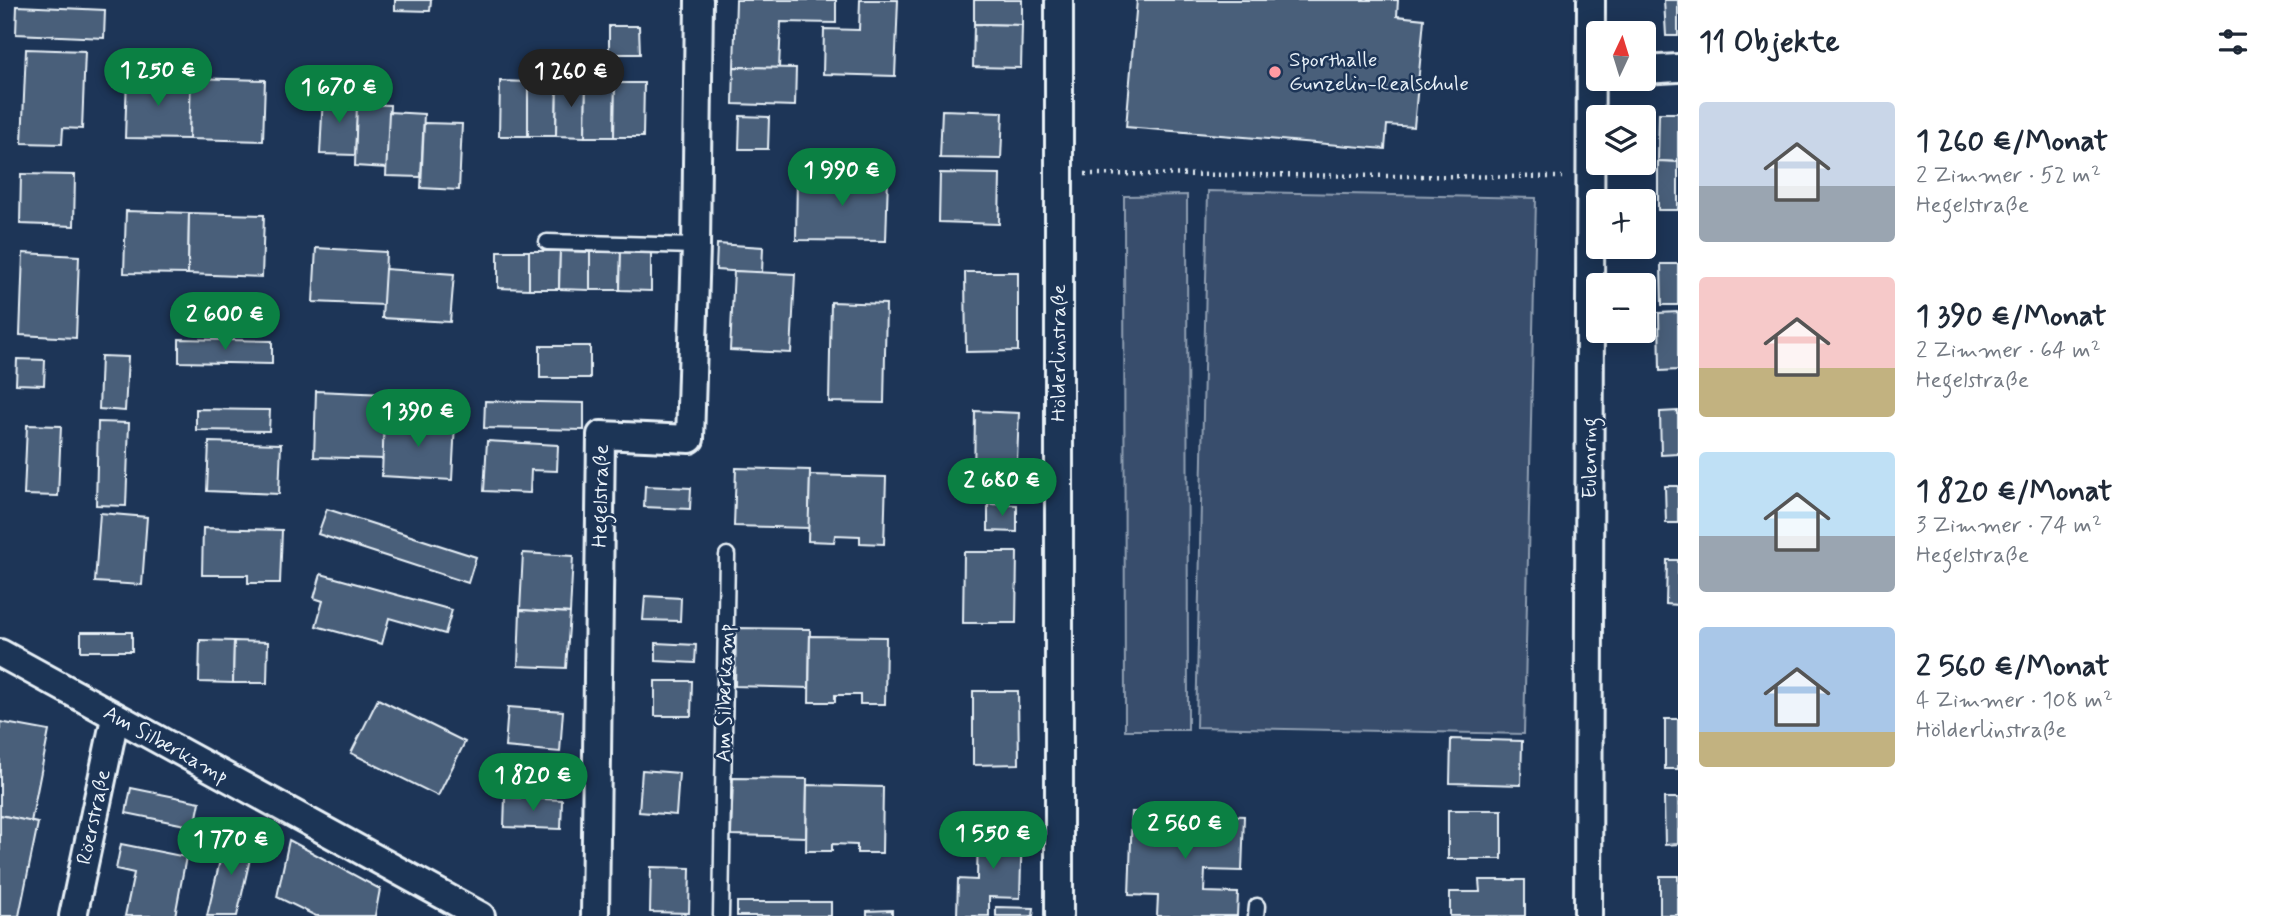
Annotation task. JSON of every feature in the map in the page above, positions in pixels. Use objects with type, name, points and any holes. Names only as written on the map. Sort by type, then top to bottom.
[{"type":"street","name":"Hegelstraße","points":[[595,916],[601,435],[690,439],[699,0]]},
{"type":"street","name":"Hölderlinstraße","points":[[1059,0],[1059,916]]},
{"type":"street","name":"Eulenring","points":[[1591,0],[1592,21]]},
{"type":"street","points":[[1656,69],[1678,68]]},
{"type":"street","name":"Eulenring","points":[[1588,916],[1593,91]]},
{"type":"street","name":"Am Silberkamp","points":[[0,653],[481,916]]},
{"type":"street","name":"Röerstraße","points":[[73,916],[115,718]]},
{"type":"lane","points":[[547,242],[696,246]]},
{"type":"lane","name":"Am Silberkamp","points":[[721,916],[727,555]]},
{"type":"path","points":[[1059,174],[1591,178]]},
{"type":"shaded area","points":[[1208,191],[1536,198],[1524,734],[1196,727]]},
{"type":"shaded area","points":[[1187,195],[1188,730],[1125,730],[1124,196]]},
{"type":"building","points":[[395,0],[431,0],[430,11],[395,10]]},
{"type":"building","points":[[736,0],[836,0],[836,23],[781,22],[779,68],[734,67]]},
{"type":"building","points":[[860,0],[898,0],[895,76],[823,74],[824,29],[859,30]]},
{"type":"building","points":[[974,0],[1022,0],[1022,25],[974,24]]},
{"type":"building","name":"Sporthalle Gunzelin-Realschule","points":[[1137,0],[1398,0],[1397,16],[1424,19],[1414,127],[1387,125],[1385,149],[1126,127]]},
{"type":"building","points":[[1664,0],[1678,0],[1678,36],[1666,36]]},
{"type":"building","points":[[17,6],[105,10],[104,38],[16,34]]},
{"type":"building","points":[[974,24],[1022,25],[1021,68],[973,67]]},
{"type":"building","points":[[609,26],[639,26],[640,54],[609,54]]},
{"type":"building","points":[[26,49],[85,51],[82,129],[63,128],[62,144],[22,143]]},
{"type":"building","points":[[734,67],[796,68],[795,106],[733,104]]},
{"type":"building","points":[[127,76],[191,78],[189,139],[125,138]]},
{"type":"building","points":[[191,78],[265,80],[263,141],[189,139]]},
{"type":"building","points":[[500,81],[528,82],[528,136],[499,136]]},
{"type":"building","points":[[528,82],[557,82],[556,136],[528,136]]},
{"type":"building","points":[[557,82],[586,83],[585,137],[556,136]]},
{"type":"building","points":[[586,83],[615,83],[614,137],[585,137]]},
{"type":"building","points":[[615,83],[644,83],[643,137],[614,137]]},
{"type":"building","points":[[323,95],[358,96],[355,155],[320,154]]},
{"type":"building","points":[[357,104],[390,105],[387,168],[355,166]]},
{"type":"building","points":[[942,110],[1003,112],[1001,159],[940,158]]},
{"type":"building","points":[[389,112],[424,114],[421,177],[386,176]]},
{"type":"building","points":[[1659,113],[1678,113],[1678,162],[1658,161]]},
{"type":"building","points":[[740,116],[769,117],[768,149],[739,149]]},
{"type":"building","points":[[424,123],[462,124],[459,190],[421,188]]},
{"type":"building","points":[[1658,161],[1678,162],[1678,210],[1658,210]]},
{"type":"building","points":[[940,173],[1000,174],[999,224],[939,222]]},
{"type":"building","points":[[21,174],[75,175],[74,226],[20,224]]},
{"type":"building","points":[[797,175],[888,176],[886,241],[796,240]]},
{"type":"building","points":[[126,211],[189,213],[188,274],[124,273]]},
{"type":"building","points":[[189,213],[264,215],[262,277],[188,274]]},
{"type":"building","points":[[717,244],[763,247],[762,273],[716,270]]},
{"type":"building","points":[[316,248],[386,252],[384,305],[313,302]]},
{"type":"building","points":[[498,251],[529,251],[529,289],[498,288]]},
{"type":"building","points":[[529,251],[560,251],[559,289],[529,289]]},
{"type":"building","points":[[560,251],[590,252],[590,290],[559,289]]},
{"type":"building","points":[[590,252],[621,252],[620,290],[590,290]]},
{"type":"building","points":[[621,252],[651,253],[651,291],[620,290]]},
{"type":"building","points":[[23,253],[79,256],[76,338],[20,335]]},
{"type":"building","points":[[1661,264],[1678,264],[1678,305],[1662,305]]},
{"type":"building","points":[[385,269],[454,274],[450,322],[382,318]]},
{"type":"building","points":[[734,271],[795,274],[791,353],[730,350]]},
{"type":"building","points":[[965,272],[1018,272],[1018,351],[966,352]]},
{"type":"building","points":[[831,302],[886,304],[884,403],[829,402]]},
{"type":"building","points":[[1678,312],[1678,370],[1660,371],[1659,313]]},
{"type":"building","points":[[179,339],[272,341],[272,364],[179,362]]},
{"type":"building","points":[[540,346],[590,346],[590,378],[540,378]]},
{"type":"building","points":[[101,356],[128,357],[125,411],[99,409]]},
{"type":"building","points":[[17,359],[45,360],[44,385],[16,384]]},
{"type":"building","points":[[316,391],[385,394],[383,459],[314,457]]},
{"type":"building","points":[[485,401],[584,403],[584,430],[484,428]]},
{"type":"building","points":[[196,409],[270,410],[269,431],[196,430]]},
{"type":"building","points":[[975,411],[1019,413],[1016,484],[974,483]]},
{"type":"building","points":[[1678,411],[1678,454],[1661,455],[1660,412]]},
{"type":"building","points":[[384,418],[455,423],[452,480],[382,476]]},
{"type":"building","points":[[98,422],[129,423],[126,506],[96,505]]},
{"type":"building","points":[[27,425],[61,426],[58,496],[24,495]]},
{"type":"building","points":[[487,441],[558,445],[557,471],[531,470],[530,493],[484,491]]},
{"type":"building","points":[[209,442],[281,444],[279,494],[207,491]]},
{"type":"building","points":[[736,468],[810,470],[809,528],[734,526]]},
{"type":"building","points":[[810,475],[886,477],[884,544],[860,543],[860,536],[835,535],[834,542],[808,541]]},
{"type":"building","points":[[645,486],[691,488],[690,509],[644,507]]},
{"type":"building","points":[[1665,486],[1678,486],[1678,523],[1666,523]]},
{"type":"building","points":[[988,504],[1017,505],[1017,532],[988,531]]},
{"type":"building","points":[[327,509],[476,557],[468,583],[318,534]]},
{"type":"building","points":[[100,513],[147,517],[142,585],[95,582]]},
{"type":"building","points":[[203,528],[282,530],[280,583],[248,583],[248,575],[202,575]]},
{"type":"building","points":[[964,552],[1017,552],[1016,623],[963,623]]},
{"type":"building","points":[[523,553],[573,556],[570,613],[520,610]]},
{"type":"building","points":[[1667,560],[1678,560],[1678,605],[1666,604]]},
{"type":"building","points":[[321,574],[452,610],[445,634],[389,618],[382,644],[316,626],[323,601],[314,598]]},
{"type":"building","points":[[645,596],[681,598],[680,621],[643,620]]},
{"type":"building","points":[[520,610],[570,613],[566,668],[518,666]]},
{"type":"building","points":[[736,628],[810,629],[809,688],[735,686]]},
{"type":"building","points":[[81,632],[132,632],[132,651],[81,651]]},
{"type":"building","points":[[810,636],[886,637],[885,704],[860,704],[860,695],[835,695],[835,702],[809,702]]},
{"type":"building","points":[[200,640],[234,641],[233,683],[199,682]]},
{"type":"building","points":[[234,641],[268,642],[267,683],[233,683]]},
{"type":"building","points":[[656,643],[696,645],[695,663],[656,661]]},
{"type":"building","points":[[655,681],[692,681],[691,716],[655,716]]},
{"type":"building","points":[[973,691],[1018,691],[1019,764],[973,765]]},
{"type":"building","points":[[378,699],[465,742],[438,796],[351,753]]},
{"type":"building","points":[[508,707],[563,711],[560,752],[505,747]]},
{"type":"building","points":[[1665,719],[1678,719],[1678,769],[1665,769]]},
{"type":"building","points":[[0,722],[49,731],[31,822],[0,815]]},
{"type":"building","points":[[1451,739],[1522,741],[1521,785],[1450,783]]},
{"type":"building","points":[[642,770],[679,773],[676,815],[639,812]]},
{"type":"building","points":[[733,778],[807,779],[806,837],[731,835]]},
{"type":"building","points":[[807,785],[883,787],[882,853],[857,853],[857,845],[832,844],[832,851],[806,851]]},
{"type":"building","points":[[131,788],[200,802],[195,827],[126,813]]},
{"type":"building","points":[[505,797],[562,800],[561,829],[504,827]]},
{"type":"building","points":[[1664,798],[1678,798],[1678,844],[1665,845]]},
{"type":"building","points":[[1448,810],[1502,810],[1502,859],[1448,859]]},
{"type":"building","points":[[1132,812],[1244,816],[1242,871],[1205,870],[1204,892],[1238,893],[1237,916],[1157,916],[1158,896],[1129,895]]},
{"type":"building","points":[[0,815],[38,823],[19,916],[0,916]]},
{"type":"building","points":[[978,827],[1022,828],[1020,898],[989,897],[989,916],[957,916],[958,879],[977,880]]},
{"type":"building","points":[[226,835],[254,841],[237,916],[207,916]]},
{"type":"building","points":[[289,840],[380,889],[375,916],[316,916],[277,897]]},
{"type":"building","points":[[121,844],[186,857],[175,916],[125,916],[134,873],[116,869]]},
{"type":"building","points":[[651,867],[690,868],[689,913],[650,912]]},
{"type":"building","points":[[1660,876],[1678,876],[1678,915],[1660,915]]},
{"type":"building","points":[[1479,880],[1525,880],[1525,916],[1450,916],[1450,892],[1480,892]]},
{"type":"building","points":[[737,902],[831,902],[831,916],[737,916]]},
{"type":"building","points":[[996,907],[1034,908],[1033,916],[996,916]]},
{"type":"building","points":[[892,910],[892,916],[867,916],[867,911]]},
{"type":"place","name":"Sporthalle Gunzelin-Realschule","points":[[1275,72]]}]
